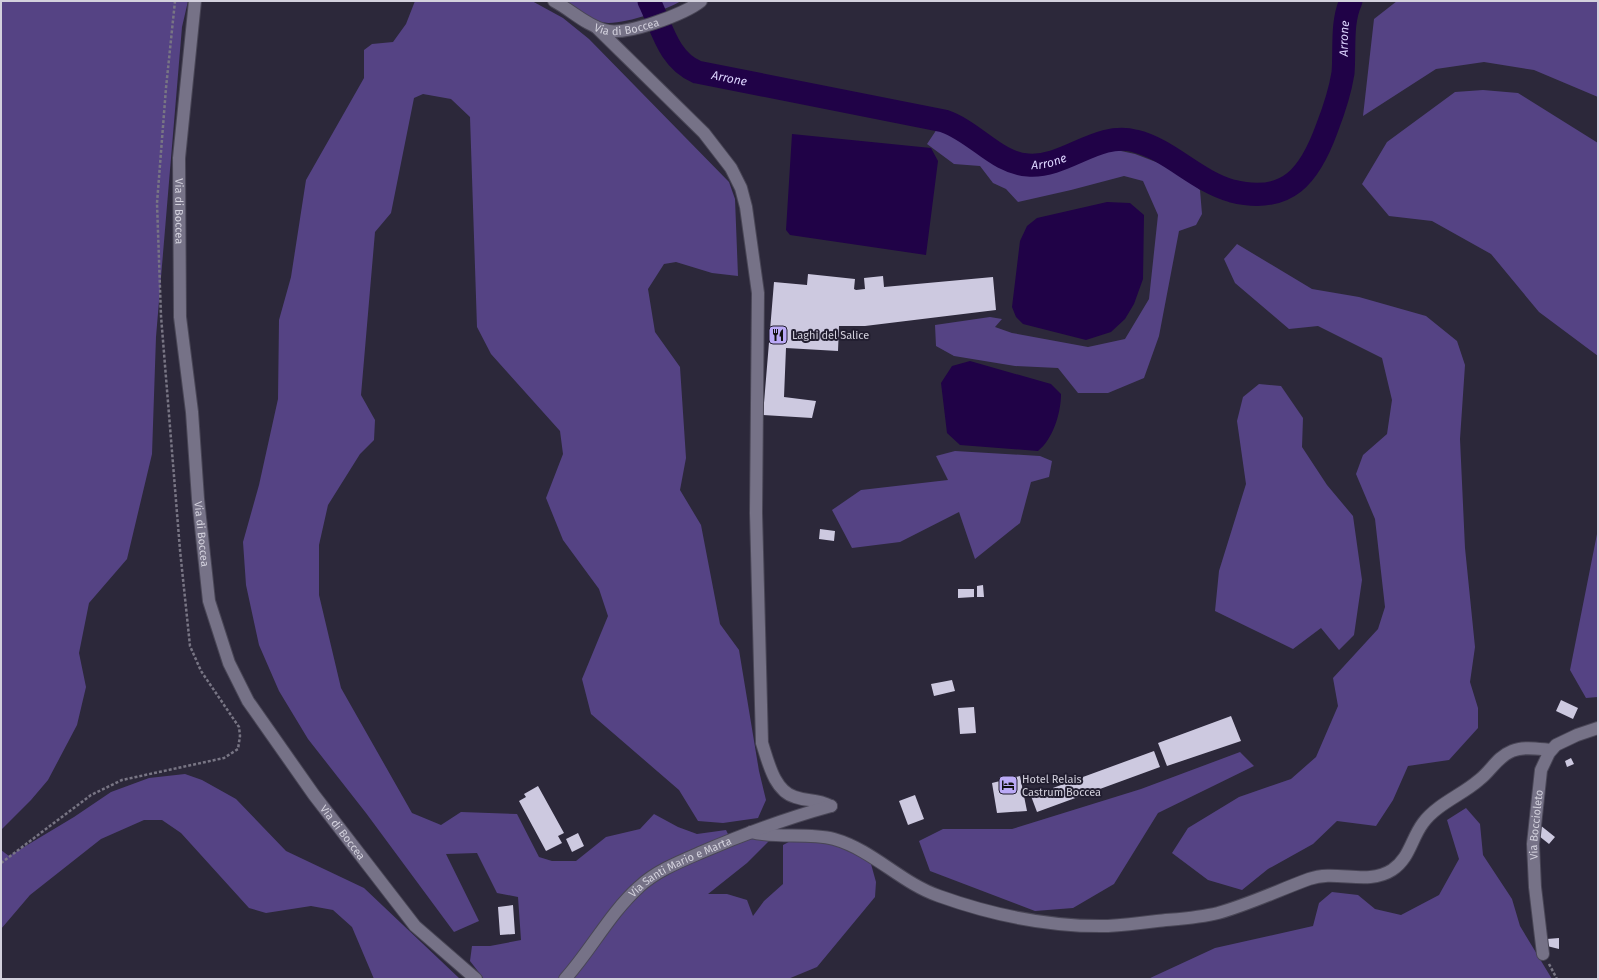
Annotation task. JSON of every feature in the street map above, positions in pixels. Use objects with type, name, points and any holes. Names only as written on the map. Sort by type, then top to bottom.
[{"type":"street","name":"Via di Boccea","points":[[195,1],[179,158],[180,317],[192,412],[198,499],[209,601],[229,663],[248,701],[314,795],[415,926],[476,979]]},
{"type":"street","name":"Via di Boccea","points":[[554,1],[596,27],[612,32],[625,32],[684,12],[702,1]]},
{"type":"street","name":"Via Santi Mario e Marta","points":[[565,979],[630,896],[640,886],[655,875],[686,859],[751,832],[799,815],[831,806],[819,800],[795,797],[784,792],[772,772],[762,743],[756,513],[758,294],[746,207],[741,188],[722,155],[704,133],[596,27]]},
{"type":"street","points":[[751,832],[764,835],[791,835],[835,839],[864,853],[914,885],[938,896],[994,911],[1054,924],[1110,926],[1189,918],[1216,913],[1259,900],[1311,878],[1322,875],[1363,878],[1390,871],[1408,853],[1422,823],[1434,812],[1480,780],[1505,755],[1521,748],[1551,750],[1566,740],[1598,728]]},
{"type":"street","name":"Via Boccioleto","points":[[1543,954],[1535,887],[1533,836],[1541,770],[1551,750]]},
{"type":"path","points":[[1,863],[92,795],[122,780],[224,758],[238,749],[240,736],[239,727],[201,671],[190,646],[180,550],[161,316],[157,203],[166,88],[175,1]]},
{"type":"path","points":[[1543,954],[1557,979]]},
{"type":"shaded area","points":[[1,1],[188,1],[182,27],[156,337],[152,454],[127,559],[89,603],[79,653],[86,687],[77,725],[48,780],[31,800],[1,830]]},
{"type":"shaded area","points":[[415,1],[532,1],[563,18],[589,39],[729,182],[735,199],[738,276],[712,273],[676,262],[664,264],[648,289],[655,332],[680,367],[686,458],[680,490],[701,525],[720,624],[739,650],[759,771],[766,800],[758,818],[723,823],[698,821],[679,790],[591,714],[582,679],[608,616],[599,589],[563,540],[546,498],[563,454],[560,431],[491,354],[477,327],[470,117],[451,99],[423,94],[414,98],[391,213],[375,232],[361,395],[375,420],[374,440],[360,454],[328,505],[319,545],[319,595],[341,688],[412,813],[441,825],[461,812],[517,814],[539,857],[552,861],[576,861],[606,837],[640,829],[654,814],[678,827],[697,834],[726,830],[729,836],[656,872],[561,979],[484,979],[470,961],[472,946],[490,946],[521,940],[518,897],[497,893],[477,853],[446,854],[479,921],[454,932],[366,813],[308,739],[279,691],[259,645],[246,585],[243,542],[259,485],[278,399],[279,320],[291,277],[306,180],[364,78],[364,50],[372,44],[393,42],[406,24]]},
{"type":"shaded area","points":[[564,1],[681,1],[665,9],[642,17],[609,23],[596,20]]},
{"type":"shaded area","points":[[1397,1],[1598,1],[1598,97],[1534,70],[1484,62],[1436,69],[1363,116],[1374,19]]},
{"type":"shaded area","points":[[1483,90],[1518,93],[1598,143],[1598,356],[1539,312],[1491,254],[1432,221],[1389,216],[1362,184],[1387,142],[1455,92]]},
{"type":"shaded area","points":[[937,129],[960,134],[997,160],[1033,173],[1107,148],[1135,154],[1177,170],[1200,190],[1202,214],[1196,225],[1179,231],[1159,336],[1144,378],[1108,393],[1078,393],[1058,368],[1015,366],[954,356],[936,346],[935,325],[990,317],[1002,319],[995,327],[1012,333],[1088,347],[1125,339],[1149,299],[1158,215],[1143,181],[1124,176],[1018,202],[1006,189],[993,183],[980,166],[954,164],[927,144]]},
{"type":"shaded area","points":[[792,134],[931,148],[938,161],[926,255],[790,235],[786,230]]},
{"type":"shaded area","points":[[1107,202],[1130,203],[1144,215],[1143,279],[1134,304],[1125,319],[1111,332],[1086,340],[1023,324],[1016,317],[1012,307],[1020,241],[1027,226],[1037,218]]},
{"type":"shaded area","points":[[1237,244],[1312,289],[1359,297],[1426,316],[1457,341],[1465,365],[1460,439],[1465,548],[1475,647],[1470,682],[1478,708],[1478,728],[1449,760],[1408,766],[1393,800],[1376,826],[1337,821],[1313,844],[1268,869],[1242,890],[1208,880],[1172,853],[1188,828],[1239,797],[1291,779],[1316,757],[1338,706],[1333,678],[1378,629],[1385,607],[1375,519],[1356,474],[1363,455],[1387,434],[1392,400],[1382,358],[1318,326],[1289,329],[1235,283],[1224,259]]},
{"type":"shaded area","points":[[970,361],[1051,384],[1061,394],[1060,409],[1052,433],[1038,451],[960,445],[947,433],[941,383],[952,366]]},
{"type":"shaded area","points":[[1259,384],[1281,386],[1303,418],[1302,447],[1327,485],[1353,516],[1362,580],[1354,635],[1339,650],[1321,628],[1293,649],[1215,611],[1219,571],[1246,484],[1237,421],[1243,397]]},
{"type":"shaded area","points":[[955,451],[1040,456],[1052,461],[1049,477],[1031,482],[1020,523],[975,559],[959,512],[900,542],[852,548],[832,510],[861,490],[948,480],[936,456]]},
{"type":"shaded area","points":[[1598,529],[1598,697],[1586,698],[1570,670]]},
{"type":"shaded area","points":[[1240,752],[1254,766],[1158,813],[1114,884],[1073,908],[1035,911],[930,871],[919,841],[943,829],[1012,829],[1141,789]]},
{"type":"shaded area","points":[[185,774],[202,780],[236,799],[286,851],[364,888],[460,979],[374,979],[352,927],[333,910],[311,906],[266,913],[249,908],[181,833],[162,820],[144,820],[101,839],[30,895],[1,929],[1,850],[9,856],[74,817],[111,792],[149,778]]},
{"type":"shaded area","points":[[1466,808],[1480,824],[1483,855],[1512,899],[1520,926],[1552,979],[1148,979],[1215,948],[1313,926],[1319,903],[1332,892],[1358,895],[1375,909],[1401,915],[1439,895],[1459,859],[1447,820]]},
{"type":"shaded area","points":[[778,832],[747,863],[708,894],[727,894],[747,900],[753,916],[764,901],[783,884],[783,845],[802,835],[852,848],[871,864],[876,882],[875,897],[817,967],[788,979],[570,979],[641,891],[654,880],[731,842]]},
{"type":"building","points":[[808,274],[855,279],[854,289],[856,290],[865,289],[864,278],[883,276],[884,287],[993,277],[996,310],[865,326],[839,326],[838,351],[786,348],[784,397],[816,401],[812,418],[763,415],[774,282],[807,285]]},
{"type":"building","points":[[820,529],[835,531],[834,541],[819,539]]},
{"type":"building","points":[[983,585],[984,597],[977,597],[977,586]]},
{"type":"building","points":[[958,589],[974,589],[974,597],[958,598]]},
{"type":"building","points":[[952,680],[955,691],[934,696],[931,684]]},
{"type":"building","points":[[1561,700],[1578,708],[1573,719],[1556,711]]},
{"type":"building","points":[[974,707],[976,733],[960,734],[958,708]]},
{"type":"building","points":[[1231,716],[1241,741],[1167,766],[1158,743]]},
{"type":"building","points":[[1154,751],[1160,767],[1037,812],[1031,796]]},
{"type":"building","points":[[1571,758],[1574,764],[1567,767],[1565,761]]},
{"type":"building","points":[[1020,776],[1027,811],[997,813],[992,783]]},
{"type":"building","points":[[538,786],[564,833],[558,836],[562,843],[546,851],[519,801],[526,797],[524,794]]},
{"type":"building","points":[[915,795],[924,819],[908,825],[899,801]]},
{"type":"building","points":[[1540,825],[1555,837],[1549,844],[1539,836]]},
{"type":"building","points":[[578,833],[584,846],[572,852],[566,839]]},
{"type":"building","points":[[513,905],[515,934],[500,935],[498,907]]},
{"type":"building","points":[[1559,938],[1559,949],[1547,946],[1547,939]]},
{"type":"waterway","name":"Arrone","points":[[649,1],[672,51],[687,67],[697,72],[944,121],[966,132],[1006,159],[1028,165],[1055,161],[1094,145],[1108,141],[1121,139],[1135,141],[1159,151],[1194,173],[1219,186],[1232,191],[1251,194],[1268,194],[1282,190],[1294,182],[1313,160],[1330,121],[1340,87],[1343,73],[1346,18],[1351,1]]},
{"type":"place","name":"Laghi del Salice","points":[[778,335]]},
{"type":"place","name":"Hotel Relais Castrum Boccea","points":[[1008,785]]}]
